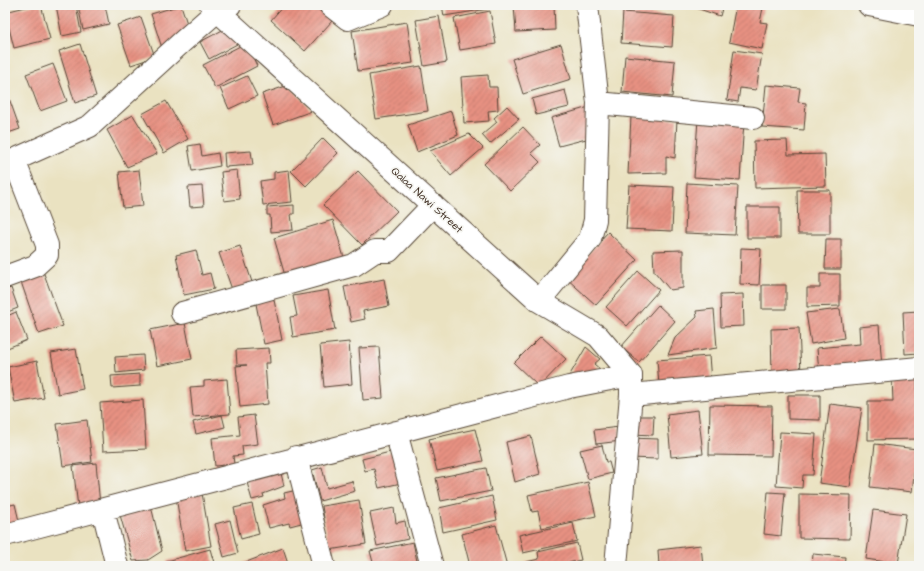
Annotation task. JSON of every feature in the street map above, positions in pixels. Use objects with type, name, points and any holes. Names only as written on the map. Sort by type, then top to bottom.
[{"type":"street","points":[[330,5],[348,19],[382,5]]},
{"type":"street","points":[[539,301],[590,239],[595,220],[598,102],[587,5]]},
{"type":"street","points":[[869,5],[919,15]]},
{"type":"street","points":[[5,277],[35,266],[47,255],[47,245],[9,162],[90,126],[220,7]]},
{"type":"street","name":"Qalaa Nawi Street","points":[[220,7],[539,301],[598,336],[631,385]]},
{"type":"street","points":[[598,102],[753,118]]},
{"type":"street","points":[[182,313],[354,265],[375,251],[389,251],[432,204]]},
{"type":"street","points":[[5,535],[103,510],[296,457],[569,387],[631,385],[919,368]]},
{"type":"street","points":[[616,566],[631,385]]},
{"type":"street","points":[[396,432],[432,566]]},
{"type":"street","points":[[296,457],[324,566]]},
{"type":"street","points":[[103,510],[117,566]]},
{"type":"building","points":[[34,5],[41,5],[50,39],[14,48],[5,12]]},
{"type":"building","points":[[56,5],[76,5],[81,32],[62,36]]},
{"type":"building","points":[[78,5],[105,5],[109,24],[83,30]]},
{"type":"building","points":[[181,5],[190,33],[163,51],[151,14]]},
{"type":"building","points":[[284,5],[313,5],[332,21],[305,51],[271,20]]},
{"type":"building","points":[[442,5],[487,5],[488,9],[444,16]]},
{"type":"building","points":[[514,5],[554,5],[555,30],[516,32]]},
{"type":"building","points":[[618,5],[641,5],[641,8],[618,7]]},
{"type":"building","points":[[697,5],[723,5],[720,16],[696,8]]},
{"type":"building","points":[[736,5],[757,5],[757,7],[763,8],[760,22],[767,23],[762,49],[729,42]]},
{"type":"building","points":[[490,11],[496,44],[460,50],[454,18]]},
{"type":"building","points":[[623,12],[674,16],[672,47],[621,43]]},
{"type":"building","points":[[439,16],[447,62],[424,66],[416,20]]},
{"type":"building","points":[[141,17],[155,57],[131,65],[117,25]]},
{"type":"building","points":[[407,22],[413,63],[358,71],[352,31]]},
{"type":"building","points":[[230,26],[239,43],[209,59],[200,42]]},
{"type":"building","points":[[246,43],[257,66],[215,88],[203,65]]},
{"type":"building","points":[[80,44],[96,96],[75,103],[59,51]]},
{"type":"building","points":[[561,44],[571,79],[523,94],[512,59]]},
{"type":"building","points":[[734,50],[762,54],[756,90],[740,88],[738,102],[727,100]]},
{"type":"building","points":[[625,56],[675,61],[672,97],[622,92]]},
{"type":"building","points":[[53,64],[67,101],[40,111],[26,74]]},
{"type":"building","points":[[421,66],[428,111],[376,119],[369,75]]},
{"type":"building","points":[[488,75],[489,87],[497,87],[498,110],[488,111],[489,121],[464,123],[461,77]]},
{"type":"building","points":[[247,76],[257,96],[229,109],[220,88]]},
{"type":"building","points":[[289,85],[312,111],[273,125],[262,94]]},
{"type":"building","points":[[766,85],[800,88],[798,102],[806,103],[804,130],[762,127]]},
{"type":"building","points":[[5,87],[20,129],[5,134]]},
{"type":"building","points":[[565,90],[569,107],[536,115],[532,99]]},
{"type":"building","points":[[166,101],[188,139],[164,153],[142,114]]},
{"type":"building","points":[[507,106],[519,119],[490,144],[482,135],[497,122],[494,118]]},
{"type":"building","points":[[589,107],[590,138],[559,146],[551,118]]},
{"type":"building","points":[[451,111],[458,135],[417,152],[408,125]]},
{"type":"building","points":[[133,115],[157,154],[127,167],[107,130]]},
{"type":"building","points":[[631,117],[677,119],[675,158],[666,156],[666,173],[628,174]]},
{"type":"building","points":[[698,119],[744,122],[740,180],[694,177]]},
{"type":"building","points":[[523,127],[540,145],[531,153],[540,162],[510,191],[484,164]]},
{"type":"building","points":[[469,134],[483,148],[451,176],[430,151]]},
{"type":"building","points":[[323,138],[338,153],[306,186],[291,171]]},
{"type":"building","points":[[787,140],[788,155],[825,154],[826,186],[755,188],[754,141]]},
{"type":"building","points":[[200,144],[202,156],[218,153],[220,166],[192,171],[188,146]]},
{"type":"building","points":[[251,151],[253,165],[225,167],[224,153]]},
{"type":"building","points":[[139,170],[143,206],[123,208],[119,172]]},
{"type":"building","points":[[237,170],[240,199],[224,201],[221,172]]},
{"type":"building","points":[[289,170],[292,202],[263,205],[260,181],[274,179],[274,172]]},
{"type":"building","points":[[358,171],[397,211],[362,245],[323,205]]},
{"type":"building","points":[[687,183],[738,186],[735,235],[685,233]]},
{"type":"building","points":[[629,185],[674,187],[672,231],[626,229]]},
{"type":"building","points":[[202,186],[204,206],[190,207],[188,187]]},
{"type":"building","points":[[797,190],[830,190],[830,234],[798,234]]},
{"type":"building","points":[[294,205],[294,214],[291,214],[293,230],[271,232],[270,215],[267,215],[267,207]]},
{"type":"building","points":[[747,207],[780,207],[780,238],[747,238]]},
{"type":"building","points":[[333,220],[345,261],[286,279],[274,238]]},
{"type":"building","points":[[608,232],[637,260],[596,305],[566,278]]},
{"type":"building","points":[[826,239],[841,239],[841,269],[825,269]]},
{"type":"building","points":[[240,246],[254,288],[234,295],[219,253]]},
{"type":"building","points":[[741,248],[761,249],[759,285],[740,284]]},
{"type":"building","points":[[196,250],[202,275],[210,273],[214,289],[184,295],[176,255]]},
{"type":"building","points":[[683,250],[683,288],[670,290],[654,271],[653,251]]},
{"type":"building","points":[[43,271],[63,326],[39,334],[20,279]]},
{"type":"building","points":[[638,271],[659,290],[627,326],[606,307]]},
{"type":"building","points":[[820,274],[840,274],[840,306],[807,307],[807,288],[820,288]]},
{"type":"building","points":[[384,279],[389,306],[363,311],[365,319],[351,322],[344,287]]},
{"type":"building","points":[[762,285],[786,285],[786,309],[762,309]]},
{"type":"building","points":[[11,288],[18,308],[5,313],[5,290]]},
{"type":"building","points":[[272,290],[282,340],[264,344],[254,294]]},
{"type":"building","points":[[328,290],[335,330],[293,337],[290,317],[297,316],[293,296]]},
{"type":"building","points":[[743,294],[744,326],[721,327],[720,295]]},
{"type":"building","points":[[658,305],[675,321],[639,362],[621,347]]},
{"type":"building","points":[[714,309],[717,348],[668,355],[675,338],[697,317],[696,311]]},
{"type":"building","points":[[840,309],[844,338],[811,344],[806,313]]},
{"type":"building","points":[[919,311],[919,353],[905,354],[903,312]]},
{"type":"building","points":[[16,312],[27,340],[5,349],[5,317]]},
{"type":"building","points":[[185,323],[192,359],[157,366],[150,330]]},
{"type":"building","points":[[879,325],[882,368],[819,373],[817,348],[860,344],[859,327]]},
{"type":"building","points":[[799,328],[801,374],[772,375],[771,329]]},
{"type":"building","points":[[541,336],[566,359],[539,387],[514,363]]},
{"type":"building","points":[[349,342],[352,384],[324,387],[320,345]]},
{"type":"building","points":[[379,347],[383,398],[363,400],[359,348]]},
{"type":"building","points":[[586,347],[600,359],[594,364],[601,370],[568,378]]},
{"type":"building","points":[[269,348],[270,363],[265,363],[268,404],[240,407],[236,366],[247,365],[237,365],[236,350]]},
{"type":"building","points":[[76,349],[83,389],[58,394],[51,353]]},
{"type":"building","points":[[143,355],[144,370],[116,373],[115,357]]},
{"type":"building","points":[[709,356],[711,381],[659,385],[657,360]]},
{"type":"building","points":[[37,361],[44,398],[15,403],[8,367]]},
{"type":"building","points":[[140,374],[140,386],[112,388],[111,376]]},
{"type":"building","points":[[917,377],[918,439],[868,440],[868,401],[893,401],[892,378]]},
{"type":"building","points":[[227,379],[230,414],[193,417],[190,387],[204,386],[204,381]]},
{"type":"building","points":[[788,395],[820,395],[820,420],[788,419]]},
{"type":"building","points":[[143,400],[146,449],[103,451],[100,403]]},
{"type":"building","points":[[830,404],[862,408],[850,487],[819,483]]},
{"type":"building","points":[[710,405],[772,406],[771,456],[709,455]]},
{"type":"building","points":[[698,410],[703,454],[671,457],[667,414]]},
{"type":"building","points":[[222,415],[225,427],[196,434],[193,422]]},
{"type":"building","points":[[254,415],[258,444],[242,446],[243,455],[233,456],[234,464],[215,466],[212,438],[240,435],[238,417]]},
{"type":"building","points":[[631,416],[654,416],[653,435],[631,434]]},
{"type":"building","points":[[87,420],[92,462],[63,466],[57,424]]},
{"type":"building","points":[[619,427],[621,441],[596,444],[594,430]]},
{"type":"building","points":[[475,429],[483,461],[437,471],[429,439]]},
{"type":"building","points":[[780,432],[816,434],[813,475],[803,475],[802,488],[776,486]]},
{"type":"building","points":[[531,436],[540,474],[515,482],[506,442]]},
{"type":"building","points":[[630,438],[658,439],[658,459],[629,458]]},
{"type":"building","points":[[875,444],[917,449],[912,492],[870,487]]},
{"type":"building","points":[[602,445],[606,462],[609,462],[612,473],[588,479],[580,450]]},
{"type":"building","points":[[394,451],[401,483],[379,488],[374,469],[365,471],[362,459]]},
{"type":"building","points":[[96,463],[100,505],[78,507],[73,466]]},
{"type":"building","points":[[322,467],[327,488],[352,481],[355,491],[320,501],[312,470]]},
{"type":"building","points":[[486,468],[491,491],[441,501],[436,478]]},
{"type":"building","points":[[280,469],[284,486],[263,494],[264,497],[252,500],[246,479]]},
{"type":"building","points":[[588,482],[596,516],[542,528],[538,511],[532,512],[528,495]]},
{"type":"building","points":[[297,490],[305,522],[290,526],[289,523],[269,528],[263,505],[285,498],[284,493]]},
{"type":"building","points":[[768,492],[785,493],[781,536],[764,534]]},
{"type":"building","points":[[202,493],[211,546],[185,551],[176,497]]},
{"type":"building","points":[[799,494],[851,495],[850,539],[799,538]]},
{"type":"building","points":[[492,496],[497,520],[443,532],[439,508]]},
{"type":"building","points":[[359,500],[366,544],[329,550],[322,506]]},
{"type":"building","points":[[15,504],[19,521],[5,524],[5,514],[7,513],[6,506]]},
{"type":"building","points":[[252,504],[259,534],[241,539],[234,508]]},
{"type":"building","points":[[151,506],[162,551],[148,560],[133,561],[120,515]]},
{"type":"building","points":[[394,508],[396,523],[405,521],[408,539],[377,546],[370,513]]},
{"type":"building","points":[[873,510],[906,514],[898,564],[866,559]]},
{"type":"building","points":[[230,520],[238,553],[224,557],[215,524]]},
{"type":"building","points":[[573,523],[577,541],[523,553],[519,535]]},
{"type":"building","points":[[496,525],[507,566],[470,566],[462,534]]},
{"type":"building","points":[[413,542],[418,566],[374,566],[370,551]]},
{"type":"building","points":[[577,543],[581,560],[555,566],[527,566],[526,562],[539,559],[538,552]]},
{"type":"building","points":[[701,545],[703,566],[659,566],[658,550]]},
{"type":"building","points":[[283,548],[289,566],[236,566]]},
{"type":"building","points":[[210,549],[215,566],[168,566],[167,561]]},
{"type":"building","points":[[813,554],[845,557],[844,566],[812,566]]}]
